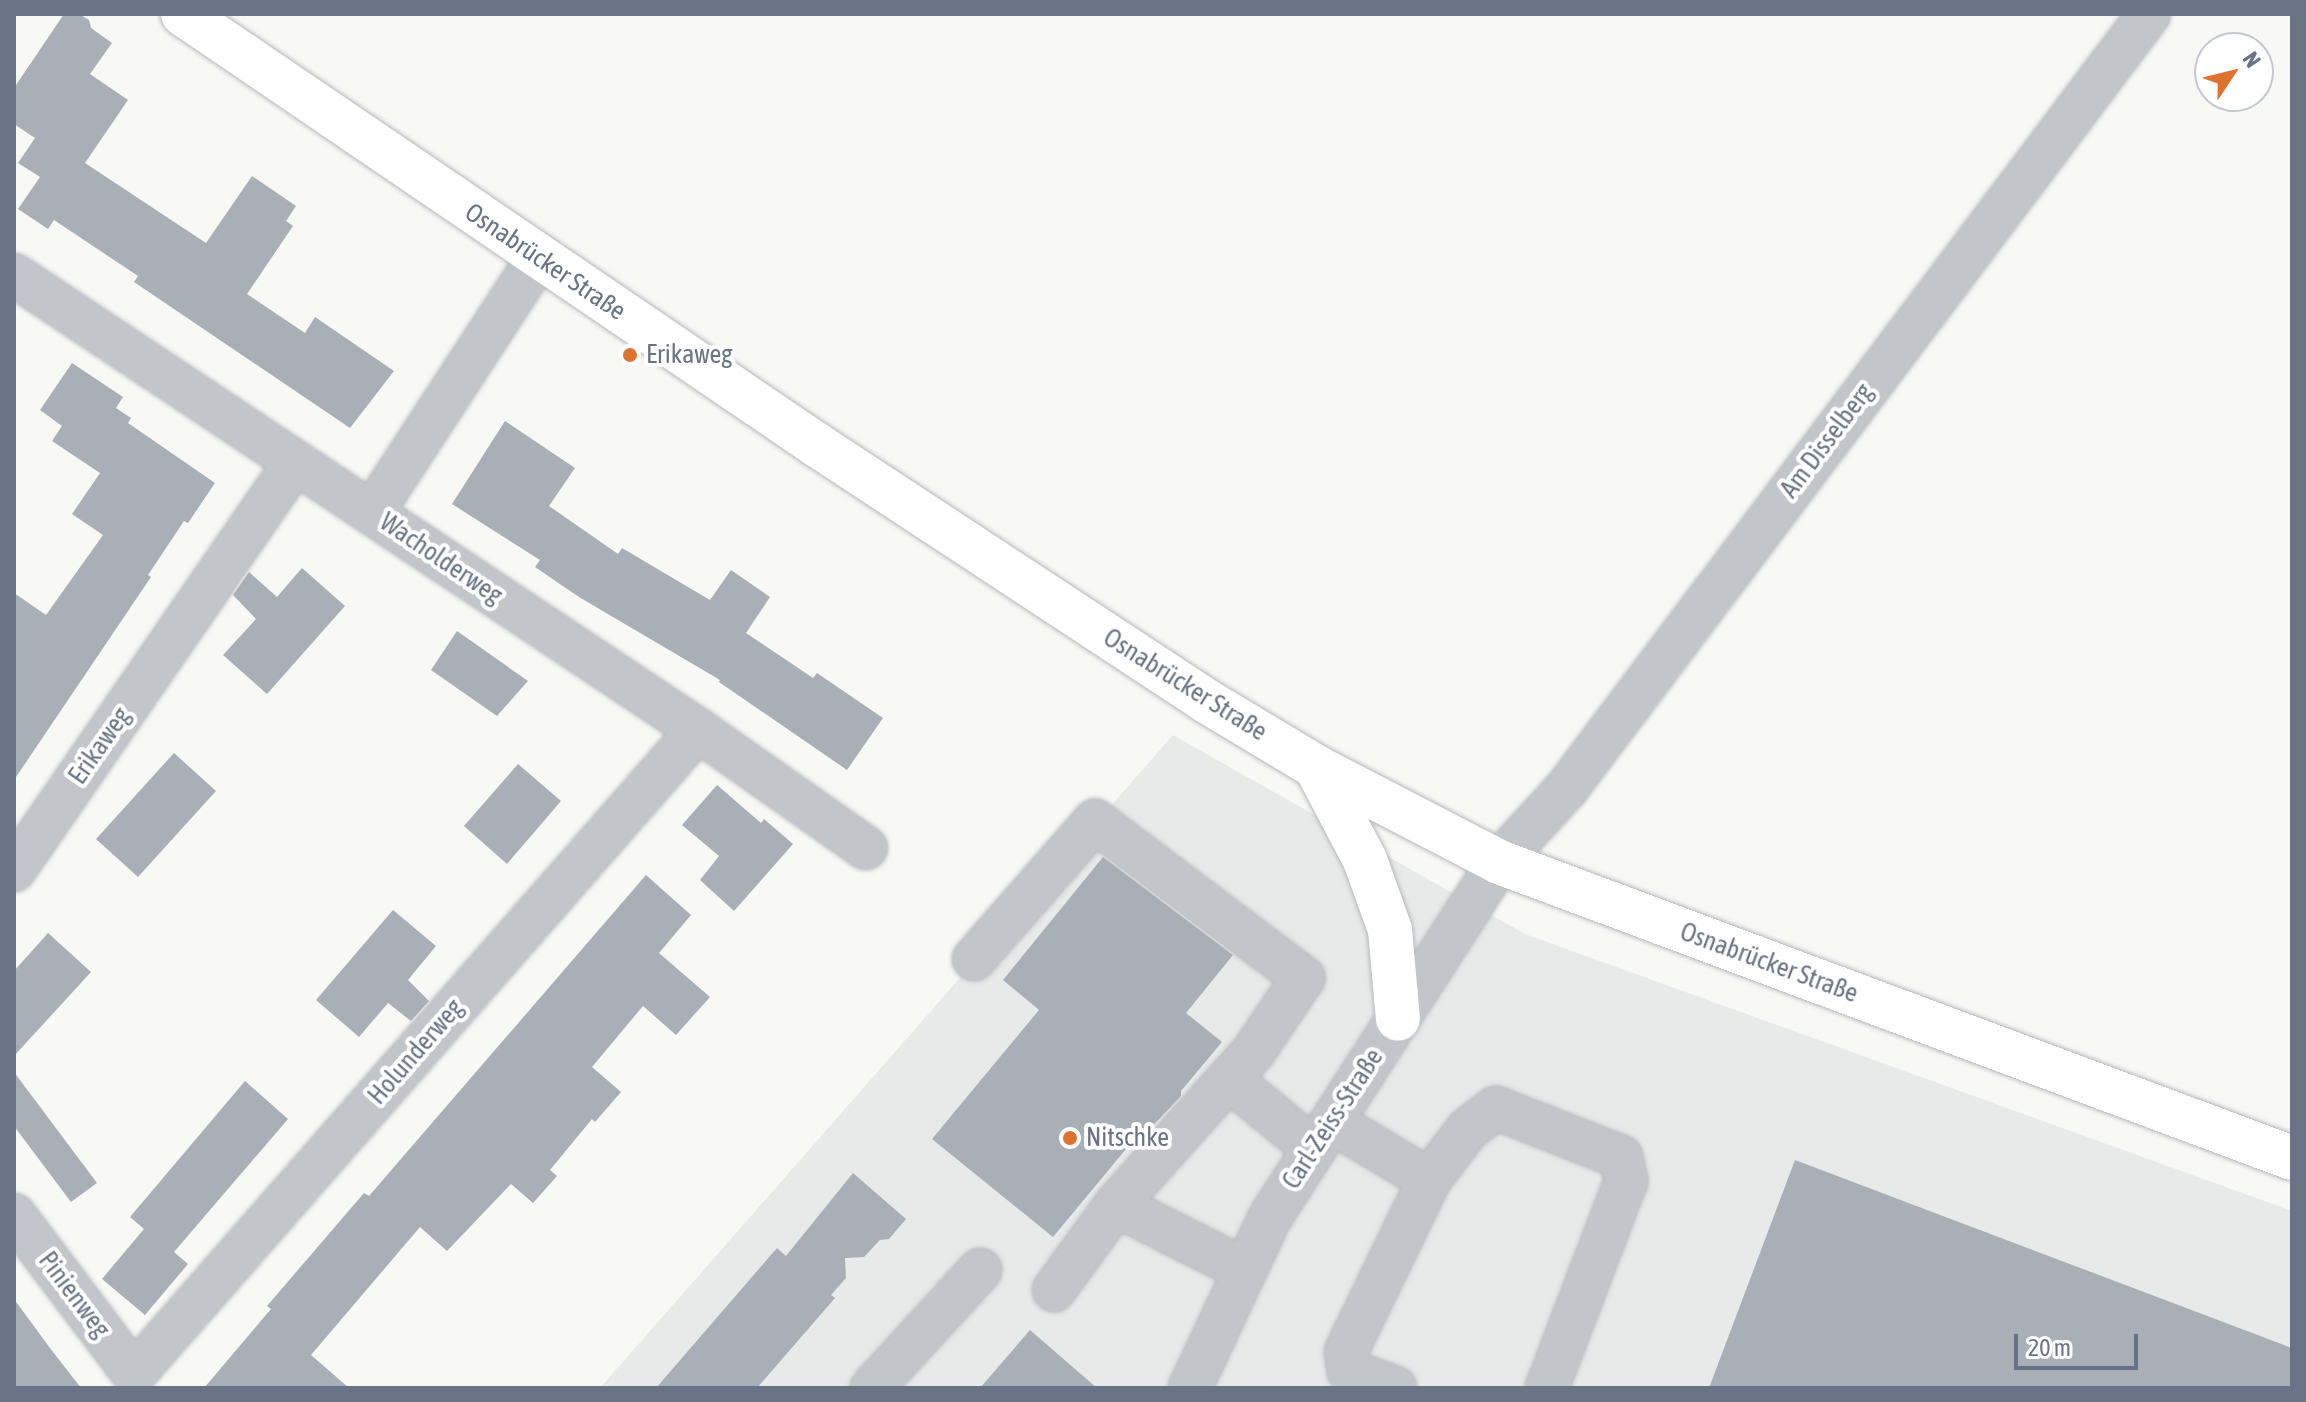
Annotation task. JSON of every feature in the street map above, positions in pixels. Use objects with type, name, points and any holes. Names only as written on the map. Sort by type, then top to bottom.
[{"type":"main road","name":"Osnabrücker Straße","points":[[183,14],[539,257],[1156,668],[1316,767],[1499,862],[2292,1158]]},
{"type":"main road","points":[[1316,767],[1365,860],[1390,930],[1398,1019]]},
{"type":"street","name":"Am Disselberg","points":[[1499,862],[1567,788],[2149,14]]},
{"type":"street","points":[[372,513],[539,257]]},
{"type":"street","name":"Wacholderweg","points":[[14,275],[698,730],[866,848]]},
{"type":"street","name":"Erikaweg","points":[[14,870],[294,464]]},
{"type":"street","name":"Holunderweg","points":[[134,1374],[698,730]]},
{"type":"street","points":[[974,959],[1095,821],[1303,978],[1254,1051],[1116,1205],[1054,1290]]},
{"type":"street","name":"Carl-Zeiss-Straße","points":[[1190,1388],[1269,1219],[1499,862]]},
{"type":"street","points":[[1229,1079],[1323,1136],[1429,1180]]},
{"type":"street","points":[[1395,1388],[1349,1371],[1346,1352],[1429,1180],[1468,1129],[1496,1108],[1621,1157],[1626,1181],[1547,1388]]},
{"type":"street","points":[[1116,1205],[1245,1270]]},
{"type":"street","name":"Pinienweg","points":[[14,1215],[134,1374]]},
{"type":"street","points":[[872,1388],[980,1270]]},
{"type":"shaded area","points":[[1173,735],[1525,934],[2292,1211],[2292,1388],[600,1388]]},
{"type":"building","points":[[64,14],[79,14],[89,20],[91,28],[112,43],[90,74],[128,100],[85,163],[206,243],[252,176],[296,206],[286,221],[293,226],[247,294],[305,333],[315,317],[394,371],[350,428],[134,282],[138,276],[54,220],[48,229],[18,209],[40,177],[18,163],[35,138],[14,124],[14,88]]},
{"type":"building","points":[[72,363],[123,397],[116,408],[131,418],[128,423],[215,483],[188,523],[184,521],[148,575],[151,577],[14,780],[14,593],[46,615],[103,535],[72,514],[100,473],[52,441],[62,426],[40,410]]},
{"type":"building","points":[[505,421],[575,468],[549,506],[618,554],[622,548],[710,600],[731,570],[770,597],[746,633],[813,678],[817,673],[883,718],[847,770],[720,680],[579,597],[535,567],[540,560],[452,504]]},
{"type":"building","points":[[302,568],[345,606],[267,694],[223,655],[256,619],[233,595],[249,572],[277,597]]},
{"type":"building","points":[[457,631],[528,681],[497,716],[431,670]]},
{"type":"building","points":[[174,753],[216,791],[138,877],[96,839]]},
{"type":"building","points":[[518,764],[561,801],[507,864],[464,826]]},
{"type":"building","points":[[717,785],[761,823],[764,819],[793,844],[734,911],[700,880],[719,856],[682,825]]},
{"type":"building","points":[[1103,857],[1233,955],[1186,1013],[1222,1042],[1181,1091],[1181,1096],[1145,1134],[1136,1137],[1053,1237],[932,1139],[1039,1010],[1003,980]]},
{"type":"building","points":[[646,875],[691,915],[659,953],[710,997],[676,1035],[643,1006],[592,1067],[621,1092],[595,1122],[592,1119],[550,1170],[557,1176],[533,1203],[511,1184],[447,1251],[420,1227],[311,1355],[349,1388],[204,1388],[271,1309],[267,1306],[364,1193],[369,1196]]},
{"type":"building","points":[[393,910],[436,946],[408,980],[429,1001],[411,1021],[388,1003],[359,1037],[316,1000]]},
{"type":"building","points":[[48,933],[91,972],[14,1056],[14,971]]},
{"type":"building","points":[[14,1072],[97,1183],[71,1202],[14,1126]]},
{"type":"building","points":[[245,1081],[288,1119],[174,1252],[188,1264],[145,1315],[102,1279],[144,1229],[130,1217]]},
{"type":"building","points":[[1795,1160],[2292,1348],[2292,1388],[1709,1388]]},
{"type":"building","points":[[853,1173],[906,1219],[889,1239],[880,1240],[864,1257],[845,1258],[846,1278],[831,1295],[835,1298],[757,1388],[656,1388],[777,1248],[786,1256]]},
{"type":"building","points":[[14,1299],[50,1348],[81,1388],[14,1388]]},
{"type":"building","points":[[1030,1330],[1097,1388],[980,1388]]},
{"type":"place","name":"Erikaweg","points":[[630,355]]},
{"type":"place","name":"Nitschke","points":[[1070,1138]]}]
